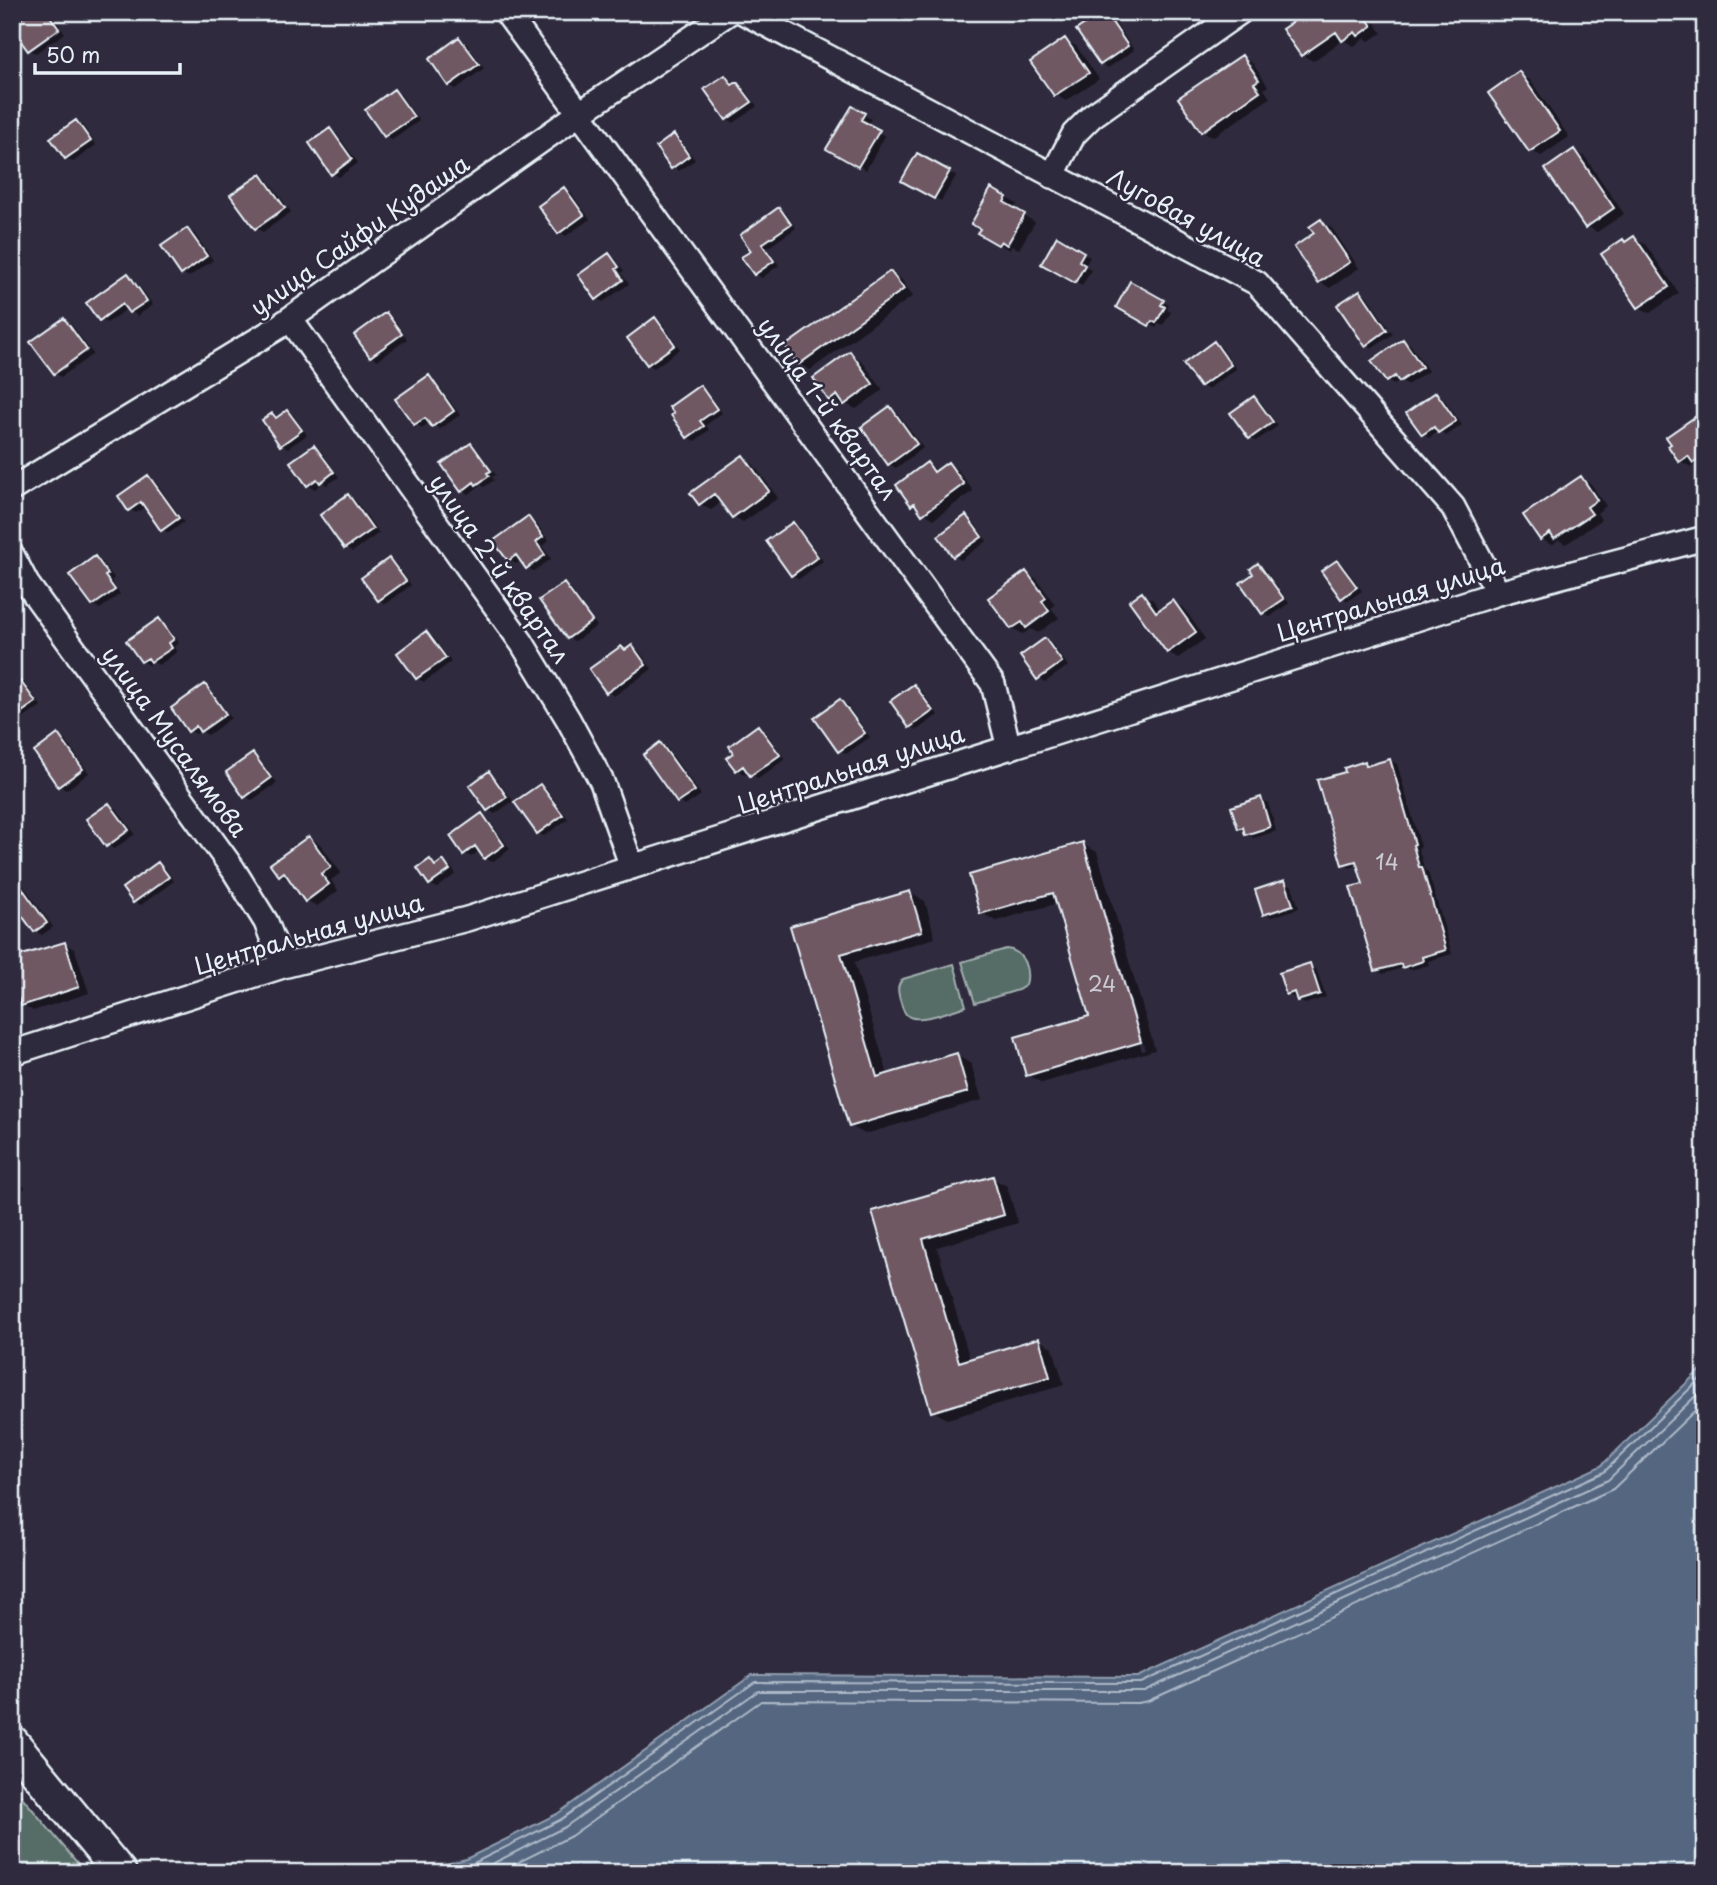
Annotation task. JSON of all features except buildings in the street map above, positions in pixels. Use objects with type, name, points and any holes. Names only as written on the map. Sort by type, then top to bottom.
[{"type":"main road","points":[[12,1742],[120,1873]]},
{"type":"street","name":"улица 1-й квартал","points":[[506,12],[993,684],[1009,748]]},
{"type":"street","name":"улица Сайфи Кудаша","points":[[12,489],[290,319],[580,113],[730,12]]},
{"type":"street","name":"Луговая улица","points":[[743,12],[1257,283],[1453,507],[1498,593]]},
{"type":"street","points":[[1052,176],[1074,134],[1092,117],[1240,12]]},
{"type":"street","name":"улица 2-й квартал","points":[[290,319],[522,643],[602,782],[632,867]]},
{"type":"street","name":"Центральная улица","points":[[12,1053],[283,967],[467,919],[1498,593],[1705,538]]},
{"type":"street","name":"улица Мусалямова","points":[[12,555],[27,584],[233,869],[266,922],[283,967]]},
{"type":"green space","points":[[1006,949],[1017,953],[1024,962],[1026,985],[975,1003],[962,962]]},
{"type":"green space","points":[[954,964],[966,1006],[926,1018],[912,1018],[907,1015],[902,1008],[898,991],[903,979]]},
{"type":"green space","points":[[12,1785],[85,1872],[85,1873],[12,1873]]},
{"type":"water","points":[[1705,1365],[1705,1873],[410,1873],[466,1859],[557,1814],[752,1675],[1138,1677],[1601,1466]]}]
